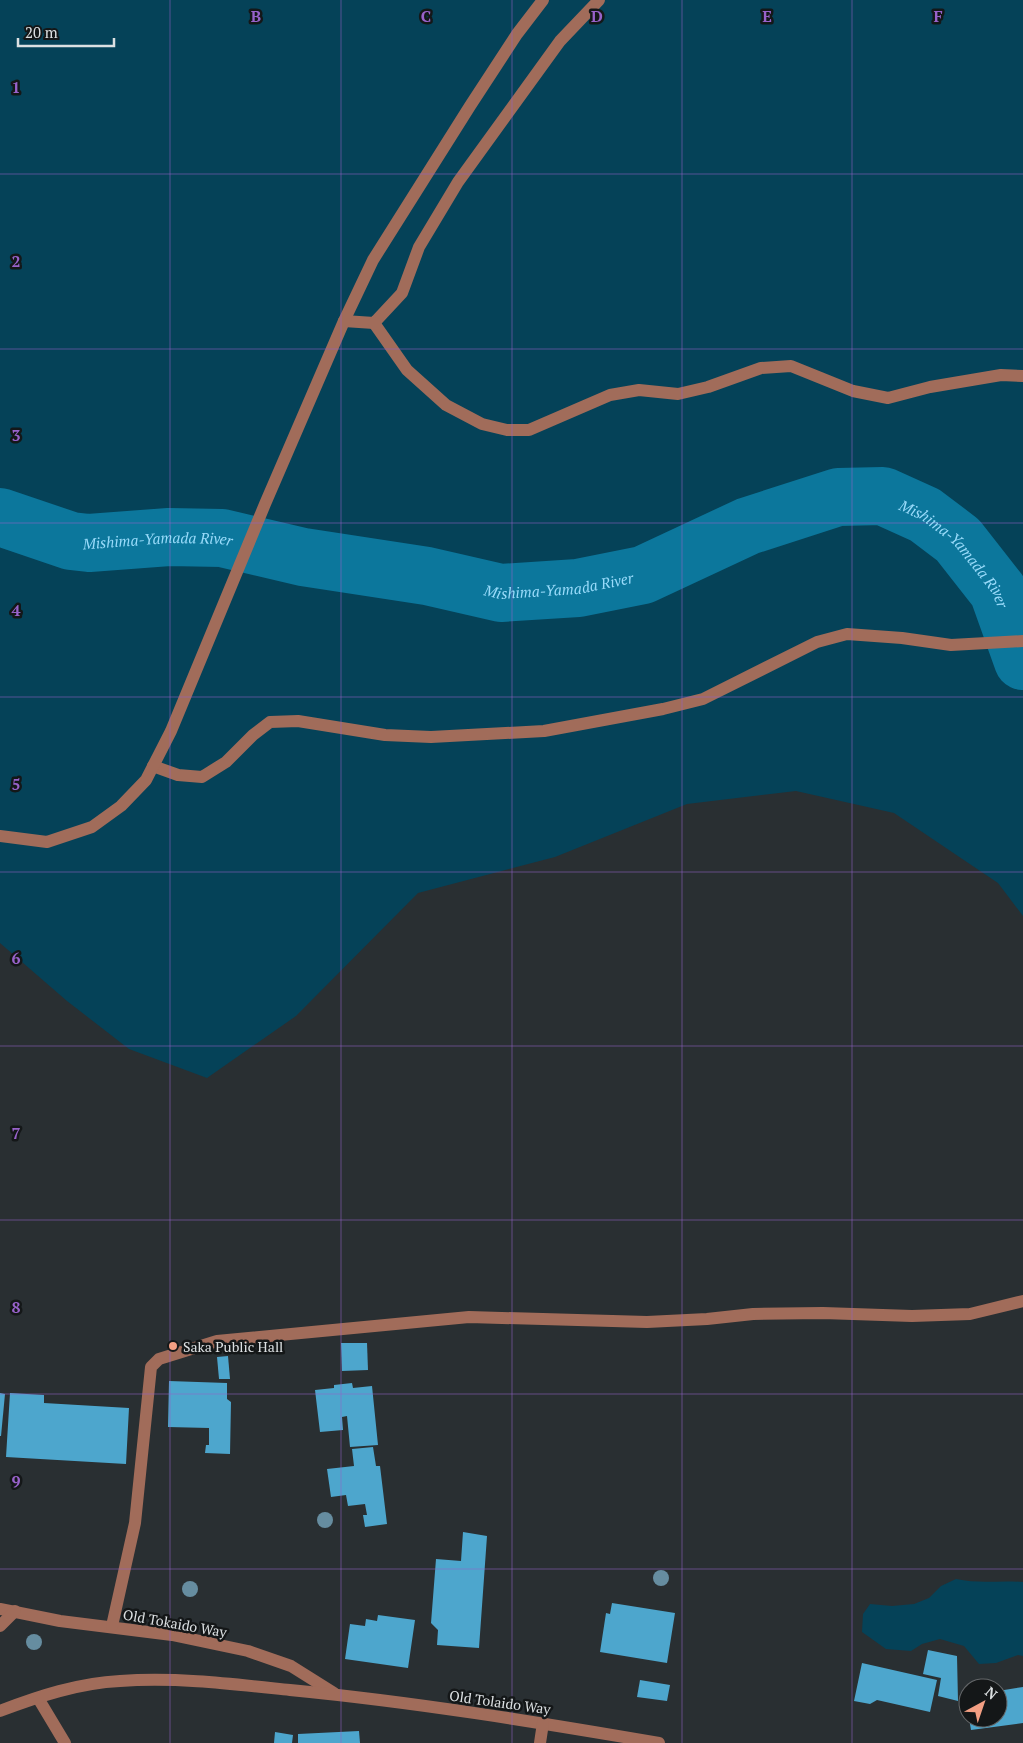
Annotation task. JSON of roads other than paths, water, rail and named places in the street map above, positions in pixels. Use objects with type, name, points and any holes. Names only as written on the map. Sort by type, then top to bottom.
[{"type":"street","points":[[0,836],[47,842],[92,827],[121,806],[146,780],[171,731],[265,504],[344,321],[373,260],[470,106],[543,0]]},
{"type":"street","points":[[374,323],[402,293],[419,246],[458,182],[560,41],[599,0]]},
{"type":"street","points":[[344,321],[374,323]]},
{"type":"street","points":[[374,323],[407,370],[446,405],[482,424],[507,430],[529,430],[610,394],[639,390],[678,394],[708,387],[761,368],[791,366],[853,391],[888,398],[930,387],[1001,375],[1023,376]]},
{"type":"street","points":[[153,766],[178,775],[202,777],[226,762],[253,735],[270,722],[298,721],[385,735],[431,737],[544,731],[663,709],[703,699],[817,642],[847,634],[902,638],[950,645],[1023,641]]},
{"type":"street","points":[[112,1626],[135,1523],[151,1367],[158,1359],[186,1349],[217,1341],[469,1317],[647,1322],[707,1319],[753,1314],[823,1312],[912,1316],[970,1314],[1023,1301]]},
{"type":"street","name":"Old Tokaido Way","points":[[0,1608],[60,1621],[172,1635],[248,1651],[291,1666],[336,1694]]},
{"type":"street","points":[[0,1626],[14,1611]]},
{"type":"street","name":"Old Tolaido Way","points":[[0,1711],[70,1688],[119,1680],[186,1679],[336,1694],[543,1723],[659,1743]]},
{"type":"street","points":[[38,1698],[65,1743]]},
{"type":"street","points":[[540,1743],[543,1723]]},
{"type":"waterway","name":"Mishima-Yamada River","points":[[0,517],[71,541],[89,543],[169,537],[222,538],[303,557],[427,576],[501,593],[578,588],[643,575],[748,526],[838,497],[883,496],[925,515],[958,540],[998,591],[1023,661]]},
{"type":"place","name":"Saka Public Hall","points":[[173,1346]]}]
